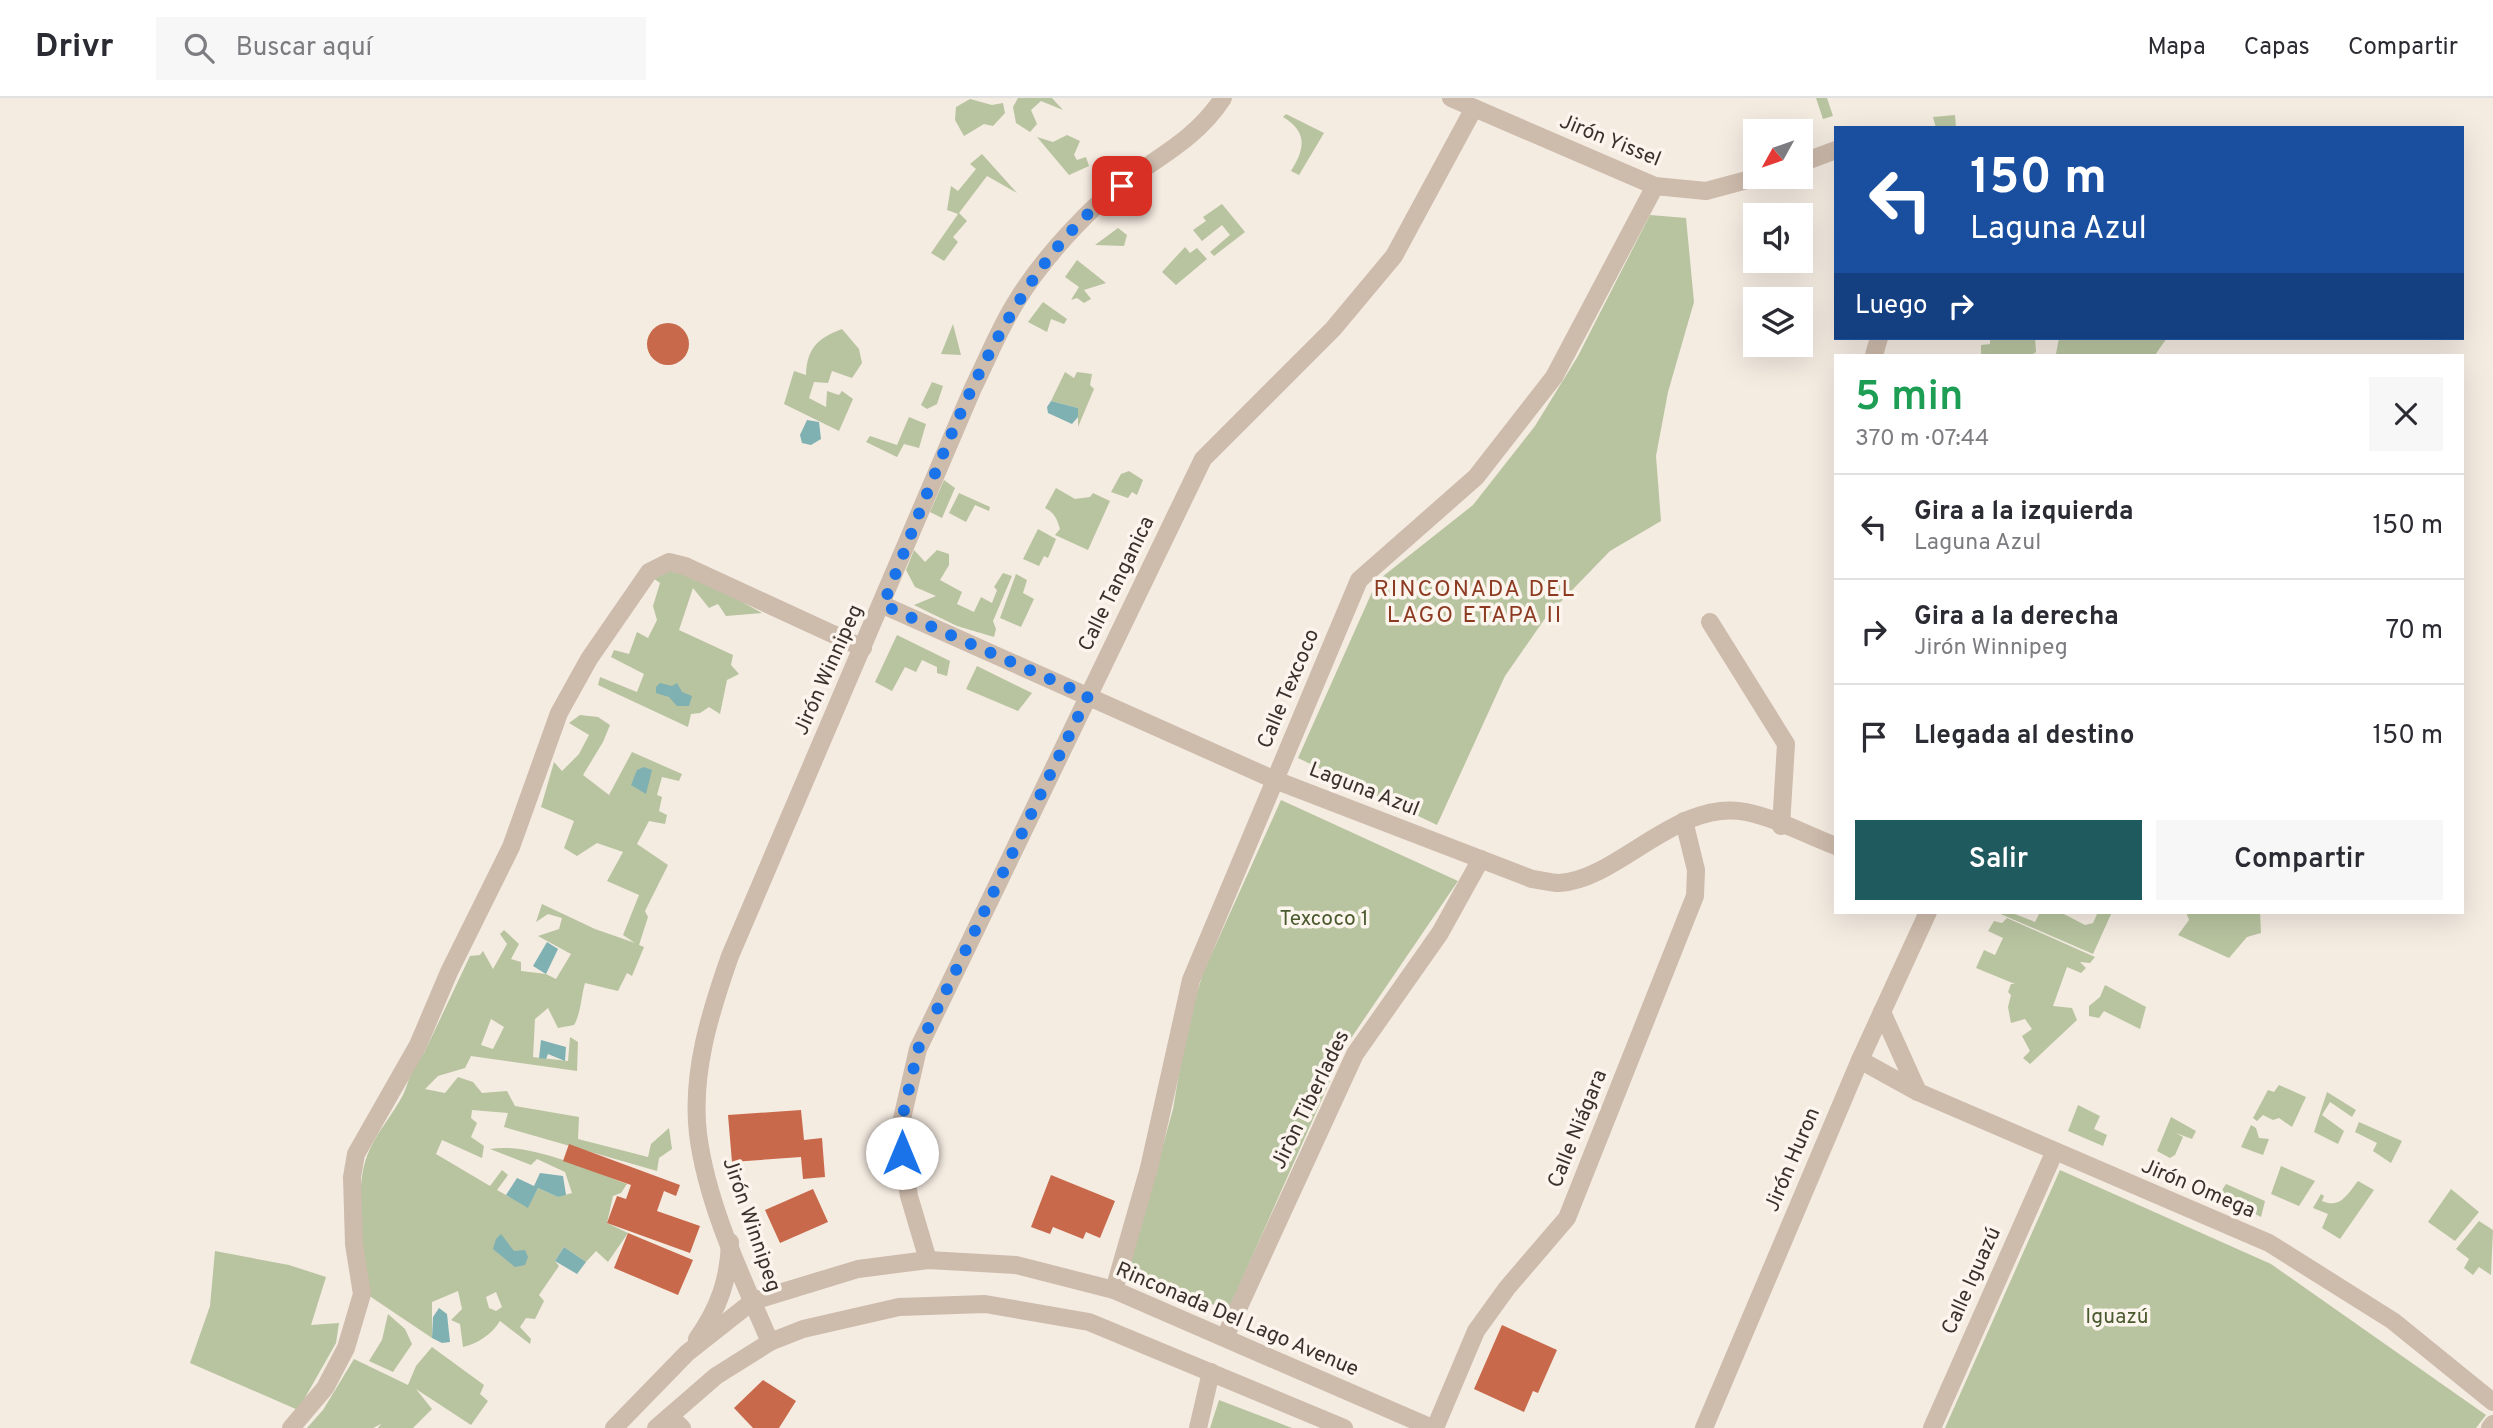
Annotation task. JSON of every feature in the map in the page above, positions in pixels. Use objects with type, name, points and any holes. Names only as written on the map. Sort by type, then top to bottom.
[{"type":"street","name":"Jirón Winnipeg","points":[[770,1342],[713,1197],[698,1134],[699,1069],[710,1013],[730,956],[883,605],[973,388],[1016,302],[1049,258],[1102,200],[1182,144],[1208,121],[1223,98]]},
{"type":"street","name":"Jirón Yissel","points":[[1451,98],[1654,186],[1706,191],[1743,181]]},
{"type":"street","name":"Calle Tanganica","points":[[928,1260],[909,1196],[899,1132],[918,1049],[1203,459],[1333,329],[1394,256],[1474,108]]},
{"type":"street","points":[[1813,159],[1834,151]]},
{"type":"street","name":"Calle Texcoco","points":[[1114,1290],[1149,1168],[1191,980],[1359,580],[1476,477],[1554,377],[1654,186]]},
{"type":"street","points":[[291,1428],[325,1388],[346,1348],[362,1294],[354,1244],[352,1177],[356,1154],[418,1045],[449,972],[511,847],[559,713],[589,659],[644,578],[661,564],[677,563],[863,648]]},
{"type":"street","name":"Laguna Azul","points":[[883,605],[1275,780],[1532,879],[1559,883],[1588,875],[1684,821],[1719,812],[1745,812],[1834,845]]},
{"type":"street","points":[[1710,622],[1786,744],[1781,825]]},
{"type":"street","name":"Calle Niágara","points":[[1434,1428],[1476,1331],[1507,1288],[1567,1218],[1695,896],[1696,870],[1684,821]]},
{"type":"street","name":"Jiròn Tiberlades","points":[[1225,1337],[1355,1054],[1440,933],[1481,859]]},
{"type":"street","name":"Jirón Huron","points":[[1703,1428],[1860,1060],[1927,914]]},
{"type":"street","points":[[1882,1012],[1918,1092]]},
{"type":"street","name":"Jirón Omega","points":[[1860,1060],[1918,1092],[2054,1153],[2269,1243],[2393,1321],[2493,1402]]},
{"type":"street","name":"Calle Iguazú","points":[[1932,1428],[2054,1153]]},
{"type":"street","points":[[687,1353],[721,1301],[729,1264],[730,1242]]},
{"type":"street","name":"Rinconada Del Lago Avenue","points":[[614,1428],[687,1353],[753,1301],[858,1269],[928,1260],[1016,1265],[1114,1290],[1434,1428]]},
{"type":"street","points":[[669,1424],[716,1376],[770,1342],[803,1329],[899,1307],[985,1304],[1089,1322],[1344,1428]]},
{"type":"street","points":[[1198,1428],[1212,1372]]},
{"type":"green space","points":[[1018,98],[1052,98],[1063,110],[1041,101],[1031,110],[1037,124],[1030,132],[1016,123],[1013,107]]},
{"type":"green space","points":[[1816,98],[1827,98],[1833,116],[1823,119]]},
{"type":"green space","points":[[970,99],[992,105],[1003,103],[1005,113],[993,126],[984,124],[964,136],[955,120],[956,107]]},
{"type":"green space","points":[[1286,114],[1324,133],[1299,175],[1291,171],[1302,141],[1297,129],[1283,117]]},
{"type":"green space","points":[[1955,115],[1956,126],[1935,126],[1933,117]]},
{"type":"green space","points":[[1067,135],[1080,141],[1074,155],[1077,160],[1086,157],[1089,166],[1069,175],[1037,137],[1053,142]]},
{"type":"green space","points":[[982,154],[1017,193],[987,176],[959,213],[967,221],[953,237],[958,242],[944,261],[931,253],[958,214],[947,210],[951,186],[958,191],[976,169],[970,164]]},
{"type":"green space","points":[[1222,204],[1245,232],[1214,256],[1210,252],[1230,235],[1222,225],[1202,241],[1193,230],[1206,221],[1203,217]]},
{"type":"green space","points":[[1650,215],[1686,218],[1694,302],[1668,392],[1656,456],[1661,521],[1610,551],[1546,617],[1505,676],[1437,825],[1298,758],[1377,581],[1473,505],[1535,426],[1578,356]]},
{"type":"green space","points":[[1118,228],[1127,235],[1124,246],[1095,245]]},
{"type":"green space","points":[[1185,247],[1190,253],[1197,248],[1207,259],[1176,285],[1162,272]]},
{"type":"green space","points":[[1077,260],[1106,283],[1084,290],[1091,299],[1084,303],[1077,298],[1071,300],[1079,287],[1065,277]]},
{"type":"green space","points":[[1043,302],[1067,319],[1064,324],[1051,319],[1047,332],[1028,322]]},
{"type":"green space","points":[[953,324],[961,355],[941,354]]},
{"type":"green space","points":[[842,329],[859,349],[862,363],[852,378],[832,371],[828,383],[814,382],[809,398],[826,407],[827,391],[839,395],[842,391],[853,399],[839,431],[784,404],[794,371],[806,375],[815,345],[826,336]]},
{"type":"green space","points":[[1990,340],[2035,340],[2036,352],[1981,354],[1981,345],[1990,344]]},
{"type":"green space","points":[[2059,340],[2166,340],[2156,354],[2056,354]]},
{"type":"green space","points":[[1065,372],[1074,378],[1077,372],[1092,374],[1090,385],[1094,389],[1078,427],[1078,408],[1051,401]]},
{"type":"green space","points":[[932,382],[943,386],[937,404],[927,409],[921,405]]},
{"type":"green space","points":[[909,417],[926,424],[919,448],[904,444],[897,457],[866,442],[870,436],[897,445]]},
{"type":"green space","points":[[1129,471],[1143,480],[1137,495],[1132,492],[1128,498],[1111,492],[1121,474]]},
{"type":"green space","points":[[944,480],[955,488],[942,518],[930,512]]},
{"type":"green space","points":[[1056,488],[1075,499],[1090,497],[1093,493],[1110,501],[1088,550],[1055,535],[1060,529],[1058,522],[1045,508]]},
{"type":"green space","points":[[959,493],[990,507],[989,511],[975,505],[966,522],[949,513]]},
{"type":"green space","points":[[1038,529],[1056,539],[1048,558],[1044,556],[1039,566],[1023,559]]},
{"type":"green space","points":[[914,550],[925,562],[937,550],[949,554],[949,565],[940,580],[962,592],[957,604],[974,612],[981,597],[992,603],[997,590],[994,587],[1003,573],[1012,576],[993,621],[996,629],[994,637],[957,626],[914,605],[936,596],[915,587],[906,570]]},
{"type":"green space","points":[[672,570],[697,577],[762,613],[726,616],[718,604],[709,608],[693,588],[679,630],[733,655],[731,665],[739,674],[727,680],[720,714],[709,707],[700,713],[691,714],[688,727],[598,685],[600,677],[637,692],[644,674],[611,657],[614,650],[629,654],[637,632],[648,638],[657,620],[653,606],[660,583],[653,578]]},
{"type":"green space","points":[[1016,574],[1027,580],[1023,593],[1034,599],[1021,627],[1000,618]]},
{"type":"green space","points":[[897,635],[950,661],[947,676],[937,673],[937,667],[922,660],[916,672],[905,667],[892,691],[875,682]]},
{"type":"green space","points":[[977,666],[1032,693],[1018,711],[966,689]]},
{"type":"green space","points":[[580,715],[598,717],[610,725],[583,775],[609,795],[632,752],[682,774],[679,781],[662,777],[657,795],[662,797],[659,811],[667,815],[665,824],[649,821],[637,844],[668,865],[645,911],[648,917],[639,945],[644,947],[632,976],[627,973],[618,991],[585,983],[574,1025],[558,1028],[548,1008],[535,1019],[533,1057],[568,1061],[570,1037],[578,1042],[577,1071],[471,1056],[465,1068],[438,1076],[425,1089],[445,1093],[458,1077],[473,1082],[482,1093],[507,1091],[515,1106],[579,1117],[578,1139],[648,1157],[651,1144],[669,1128],[672,1149],[659,1158],[657,1171],[504,1127],[508,1113],[472,1110],[471,1118],[477,1123],[471,1137],[484,1146],[482,1158],[442,1140],[436,1154],[490,1186],[502,1170],[508,1175],[497,1190],[528,1207],[538,1188],[558,1197],[572,1193],[565,1172],[537,1159],[531,1165],[490,1149],[506,1148],[541,1153],[627,1184],[621,1193],[613,1196],[607,1223],[628,1233],[608,1262],[596,1251],[586,1262],[564,1247],[555,1261],[559,1266],[539,1295],[544,1301],[535,1319],[526,1318],[520,1327],[531,1339],[530,1344],[500,1321],[484,1338],[463,1347],[460,1324],[451,1320],[462,1309],[458,1291],[432,1302],[432,1338],[368,1295],[360,1206],[363,1171],[370,1148],[403,1095],[413,1067],[424,1053],[470,956],[480,955],[483,951],[493,969],[507,944],[500,934],[504,930],[519,944],[511,959],[521,962],[521,971],[546,974],[556,979],[571,954],[538,936],[559,929],[562,918],[548,914],[536,922],[542,904],[595,929],[635,943],[623,935],[639,895],[607,881],[623,852],[597,843],[577,856],[564,848],[574,821],[541,807],[554,762],[562,771],[579,754],[589,735],[569,723]],"holes":[[[491,1019],[504,1027],[493,1049],[481,1045]],[[496,1292],[502,1307],[496,1311],[489,1308],[486,1297]]]},
{"type":"green space","name":"Texcoco 1","points":[[1281,800],[1458,881],[1345,1047],[1228,1311],[1129,1269],[1173,1109],[1187,1026],[1203,973]]},
{"type":"green space","points":[[2001,914],[2015,914],[2035,922],[2039,914],[2064,914],[2085,925],[2093,923],[2097,914],[2111,914],[2093,954]]},
{"type":"green space","points":[[2187,914],[2260,914],[2261,933],[2247,937],[2229,958],[2178,935],[2189,920]]},
{"type":"green space","points":[[2007,918],[2095,957],[2090,963],[2080,962],[2086,968],[2081,973],[2067,967],[2053,1006],[2072,1008],[2077,1020],[2030,1064],[2023,1058],[2030,1051],[2022,1036],[2032,1029],[2025,1019],[2011,1023],[2008,1007],[2011,995],[2008,992],[2011,984],[2015,984],[1976,968],[1984,950],[1995,955],[2003,938],[1988,931],[1994,921],[2002,923]]},
{"type":"green space","points":[[2105,985],[2146,1007],[2140,1029],[2104,1011],[2099,1018],[2089,1016],[2089,1006],[2100,997]]},
{"type":"green space","points":[[2279,1085],[2306,1097],[2292,1127],[2279,1118],[2273,1120],[2263,1115],[2257,1121],[2253,1118],[2268,1090],[2274,1092]]},
{"type":"green space","points":[[2327,1092],[2356,1110],[2352,1117],[2330,1102],[2322,1115],[2344,1131],[2338,1144],[2314,1132]]},
{"type":"green space","points":[[2078,1105],[2100,1116],[2094,1129],[2107,1135],[2103,1146],[2068,1131]]},
{"type":"green space","points":[[2171,1117],[2196,1131],[2192,1139],[2176,1133],[2183,1137],[2175,1155],[2170,1158],[2157,1151]]},
{"type":"green space","points":[[2359,1122],[2402,1141],[2391,1163],[2373,1151],[2377,1143],[2355,1132]]},
{"type":"green space","points":[[2251,1125],[2256,1128],[2259,1138],[2269,1139],[2263,1155],[2241,1147]]},
{"type":"green space","points":[[2281,1166],[2315,1181],[2299,1206],[2271,1194]]},
{"type":"green space","name":"Iguazú","points":[[2060,1170],[2271,1264],[2486,1415],[2476,1428],[1945,1428]]},
{"type":"green space","points":[[2358,1181],[2374,1190],[2340,1239],[2322,1228],[2328,1214],[2313,1208],[2321,1194],[2324,1196],[2322,1201],[2338,1202],[2347,1196]]},
{"type":"green space","points":[[2226,1184],[2265,1201],[2261,1217],[2219,1195]]},
{"type":"green space","points":[[2451,1189],[2479,1212],[2455,1241],[2428,1222]]},
{"type":"green space","points":[[2479,1221],[2493,1230],[2491,1275],[2479,1267],[2473,1275],[2464,1268],[2469,1259],[2456,1249]]},
{"type":"green space","points":[[215,1251],[289,1265],[326,1277],[311,1325],[339,1323],[336,1343],[298,1410],[190,1363],[210,1306]]},
{"type":"green space","points":[[388,1314],[405,1329],[412,1344],[393,1372],[369,1361],[382,1340]]},
{"type":"green space","points":[[432,1347],[484,1385],[480,1394],[488,1401],[471,1425],[416,1389],[432,1409],[413,1428],[378,1428],[381,1424],[373,1428],[307,1428],[323,1410],[354,1359],[408,1385],[416,1366]]},
{"type":"green space","points":[[1219,1400],[1292,1428],[1210,1428]]},
{"type":"water","points":[[1051,401],[1078,408],[1078,417],[1072,424],[1048,413],[1047,407]]},
{"type":"water","points":[[807,420],[819,422],[821,439],[811,445],[802,443],[800,435]]},
{"type":"water","points":[[660,683],[672,686],[677,683],[682,692],[692,696],[689,706],[677,706],[669,697],[656,693],[656,687]]},
{"type":"water","points":[[644,767],[652,770],[646,794],[631,785],[637,770]]},
{"type":"water","points":[[547,942],[558,949],[546,974],[533,966]]},
{"type":"water","points":[[541,1040],[566,1047],[565,1061],[548,1054],[546,1059],[539,1058]]},
{"type":"water","points":[[540,1173],[563,1176],[566,1195],[558,1197],[538,1188],[528,1208],[506,1195],[517,1178],[534,1186]]},
{"type":"water","points":[[501,1234],[514,1251],[525,1250],[528,1257],[525,1265],[515,1267],[493,1249]]},
{"type":"water","points":[[564,1247],[586,1262],[577,1274],[555,1261]]},
{"type":"water","points":[[439,1308],[447,1314],[450,1342],[442,1343],[432,1338],[433,1317]]},
{"type":"building","points":[[668,323],[683,329],[689,344],[683,359],[668,365],[653,359],[647,344],[653,329]]},
{"type":"building","points":[[801,1110],[804,1140],[822,1138],[825,1177],[803,1179],[801,1157],[732,1162],[728,1115]]},
{"type":"building","points":[[569,1144],[680,1185],[676,1196],[664,1191],[657,1211],[700,1226],[690,1253],[607,1223],[617,1196],[626,1199],[631,1185],[563,1161]]},
{"type":"building","points":[[1051,1175],[1115,1201],[1100,1238],[1086,1232],[1083,1239],[1053,1227],[1050,1234],[1031,1227]]},
{"type":"building","points":[[813,1189],[828,1222],[780,1243],[765,1210]]},
{"type":"building","points":[[628,1233],[693,1260],[678,1295],[614,1268]]},
{"type":"building","points":[[1502,1325],[1557,1350],[1538,1393],[1533,1391],[1524,1412],[1474,1389]]},
{"type":"building","points":[[763,1380],[796,1401],[779,1428],[753,1428],[734,1408]]},
{"type":"district","name":"RINCONADA DEL LAGO ETAPA II","points":[[1475,603]]},
{"type":"route","points":[[902,1153],[899,1132],[918,1049],[1088,696],[883,605],[973,388],[1016,302],[1049,258],[1102,200],[1122,186]]}]
